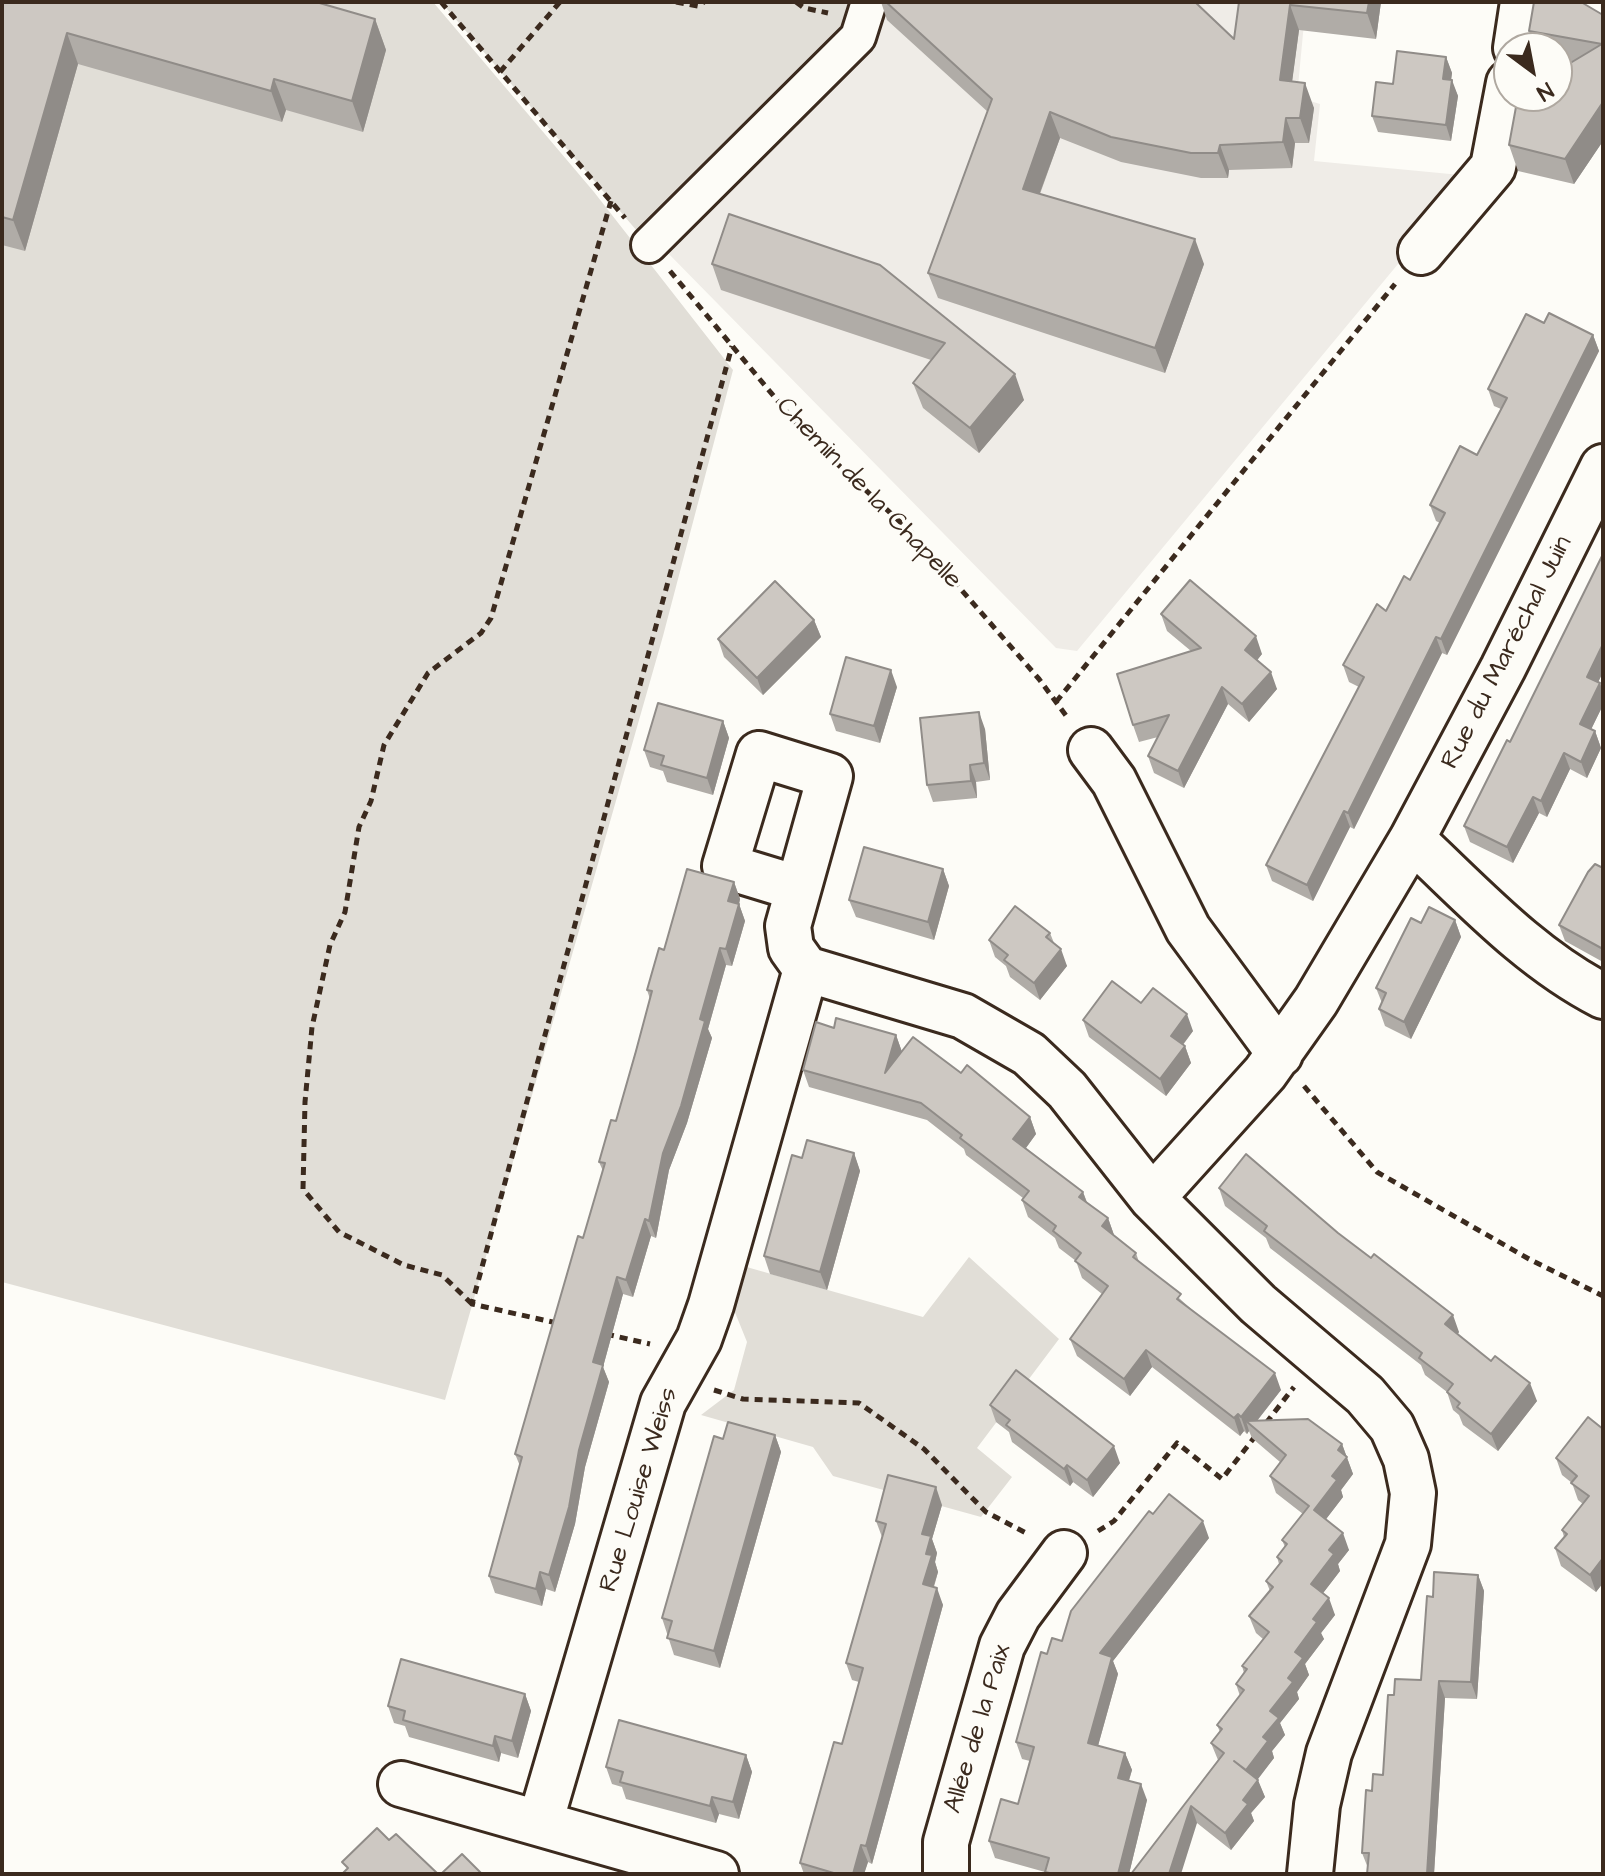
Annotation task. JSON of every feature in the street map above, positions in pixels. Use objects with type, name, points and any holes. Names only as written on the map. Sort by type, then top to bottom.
[{"type":"street","points":[[649,245],[858,37],[869,2]]},
{"type":"street","points":[[1518,32],[1523,2]]},
{"type":"street","points":[[1421,252],[1493,167],[1503,112]]},
{"type":"street","name":"Rue du Maréchal Juin","points":[[1152,1198],[1280,1054],[1326,985],[1412,839],[1503,668],[1603,467]]},
{"type":"street","points":[[1091,750],[1114,781],[1188,929],[1280,1054]]},
{"type":"street","points":[[1412,839],[1539,957],[1568,978],[1603,996]]},
{"type":"street","points":[[797,888],[787,938],[806,969],[963,1016],[1000,1034],[1043,1066],[1067,1090],[1152,1198],[1258,1304],[1365,1395],[1392,1427],[1406,1459],[1413,1493],[1402,1563],[1329,1753],[1317,1805],[1310,1874]]},
{"type":"street","name":"Rue Louise Weiss","points":[[540,1823],[663,1403],[711,1305],[806,969]]},
{"type":"street","name":"Allée de la Paix","points":[[946,1874],[946,1842],[997,1659],[1018,1615],[1064,1553]]},
{"type":"street","points":[[401,1784],[716,1874]]},
{"type":"path","name":"Chemin de la Chapelle","points":[[441,2],[649,245],[806,435],[911,532],[1056,702],[1091,750]]},
{"type":"path","points":[[500,72],[560,2]]},
{"type":"path","points":[[676,2],[698,6],[704,2]]},
{"type":"path","points":[[559,1324],[472,1304],[442,1275],[404,1265],[339,1232],[303,1189],[305,1102],[312,1027],[330,945],[345,912],[359,827],[371,801],[384,745],[428,673],[481,633],[491,618],[611,201]]},
{"type":"path","points":[[1056,702],[1421,252]]},
{"type":"path","points":[[472,1304],[732,346]]},
{"type":"path","points":[[1280,1054],[1377,1172],[1529,1259],[1603,1296]]},
{"type":"path","points":[[603,1334],[682,1366],[743,1399],[859,1403],[924,1449],[986,1512],[1064,1553],[1114,1521],[1177,1443],[1222,1479],[1318,1355]]},
{"type":"shaded area","points":[[2,2],[433,2],[594,192],[733,370],[663,636],[445,1400],[2,1282]]},
{"type":"shaded area","points":[[441,2],[869,2],[649,245]]},
{"type":"shaded area","points":[[900,2],[1306,2],[1297,97],[1320,104],[1314,161],[1471,176],[1077,651],[1056,648],[662,247]]},
{"type":"shaded area","points":[[969,1257],[1059,1339],[977,1448],[1012,1477],[981,1517],[833,1476],[813,1447],[701,1415],[734,1390],[747,1342],[732,1305],[743,1266],[923,1317]]},
{"type":"building","points":[[2,2],[316,2],[375,19],[352,101],[274,79],[271,91],[67,33],[13,220],[2,217]]},
{"type":"building","points":[[886,2],[1195,2],[1234,39],[1239,2],[1369,2],[1367,13],[1290,5],[1280,80],[1305,83],[1300,118],[1286,118],[1283,142],[1220,145],[1218,153],[1191,153],[1111,137],[1050,112],[1023,189],[1195,239],[1155,348],[928,273],[992,99]]},
{"type":"building","points":[[1534,2],[1581,2],[1603,15],[1603,102],[1565,159],[1509,145],[1515,112],[1573,112],[1573,61],[1602,44],[1573,39],[1573,32],[1529,31]]},
{"type":"building","points":[[1397,51],[1446,57],[1443,79],[1452,80],[1446,125],[1372,116],[1376,82],[1393,84]]},
{"type":"building","points":[[729,214],[880,265],[1015,374],[970,428],[913,383],[945,343],[712,264]]},
{"type":"building","points":[[1549,313],[1593,335],[1441,639],[1436,637],[1348,813],[1344,811],[1307,885],[1266,865],[1364,677],[1343,665],[1377,604],[1386,611],[1404,576],[1410,580],[1445,513],[1430,505],[1460,446],[1477,455],[1507,398],[1488,389],[1526,314],[1544,323]]},
{"type":"building","points":[[1603,554],[1603,644],[1587,677],[1600,683],[1580,724],[1595,731],[1581,762],[1564,753],[1541,801],[1533,797],[1507,847],[1464,826],[1507,740],[1510,742]]},
{"type":"building","points":[[1190,580],[1256,636],[1245,650],[1271,672],[1242,704],[1222,687],[1178,771],[1148,756],[1169,715],[1133,725],[1117,674],[1201,648],[1161,614]]},
{"type":"building","points":[[775,581],[814,620],[757,678],[718,639]]},
{"type":"building","points":[[846,657],[891,670],[874,726],[830,714]]},
{"type":"building","points":[[658,703],[723,721],[707,778],[661,765],[664,756],[644,750]]},
{"type":"building","points":[[979,712],[984,763],[970,765],[971,781],[927,785],[920,718]]},
{"type":"building","points":[[864,847],[943,869],[928,922],[849,900]]},
{"type":"building","points":[[1595,864],[1603,868],[1603,949],[1559,925]]},
{"type":"building","points":[[687,869],[734,882],[728,901],[739,904],[726,949],[720,948],[700,1019],[705,1021],[681,1106],[663,1153],[649,1221],[645,1219],[626,1280],[617,1277],[593,1362],[603,1365],[579,1450],[569,1507],[549,1575],[540,1572],[536,1589],[489,1576],[522,1457],[515,1454],[578,1236],[583,1238],[605,1163],[599,1162],[611,1120],[616,1121],[636,1051],[652,991],[647,990],[659,948],[664,950]]},
{"type":"building","points":[[1015,906],[1050,933],[1046,937],[1061,949],[1034,983],[1004,960],[1008,955],[989,940]]},
{"type":"building","points":[[1429,907],[1455,920],[1404,1022],[1379,1009],[1386,993],[1376,988],[1411,918],[1421,923]]},
{"type":"building","points":[[1112,981],[1141,1003],[1153,988],[1187,1014],[1171,1036],[1185,1046],[1160,1079],[1083,1020]]},
{"type":"building","points":[[836,1018],[896,1035],[885,1073],[913,1037],[961,1073],[967,1065],[1030,1117],[1013,1139],[1083,1192],[1079,1197],[1108,1218],[1102,1226],[1136,1253],[1133,1257],[1181,1294],[1177,1299],[1275,1373],[1241,1417],[1238,1414],[1234,1418],[1146,1350],[1124,1379],[1070,1339],[1108,1286],[1075,1261],[1081,1253],[1053,1231],[1056,1226],[1022,1200],[1029,1191],[960,1138],[962,1135],[921,1103],[803,1070],[816,1022],[834,1028]]},
{"type":"building","points":[[807,1140],[854,1153],[820,1272],[764,1256],[792,1155],[802,1158]]},
{"type":"building","points":[[1246,1154],[1338,1233],[1371,1258],[1374,1254],[1453,1315],[1445,1324],[1491,1361],[1495,1356],[1530,1383],[1491,1434],[1457,1407],[1460,1403],[1447,1392],[1453,1384],[1419,1358],[1422,1353],[1264,1231],[1267,1226],[1219,1188]]},
{"type":"building","points":[[1016,1370],[1114,1446],[1087,1480],[1067,1465],[1064,1469],[1006,1425],[1010,1420],[990,1405]]},
{"type":"building","points":[[1588,1417],[1603,1429],[1603,1558],[1590,1575],[1555,1548],[1567,1534],[1562,1530],[1589,1496],[1571,1483],[1577,1476],[1556,1458]]},
{"type":"building","points":[[1308,1419],[1342,1444],[1338,1450],[1347,1457],[1332,1476],[1337,1480],[1314,1510],[1343,1533],[1329,1550],[1334,1554],[1311,1584],[1329,1598],[1313,1619],[1317,1622],[1295,1652],[1303,1658],[1288,1678],[1293,1682],[1270,1711],[1279,1718],[1263,1737],[1268,1741],[1246,1770],[1234,1761],[1258,1780],[1243,1800],[1248,1804],[1225,1833],[1191,1806],[1169,1874],[1131,1874],[1224,1753],[1211,1743],[1222,1729],[1217,1725],[1244,1690],[1236,1684],[1247,1669],[1242,1666],[1269,1632],[1249,1616],[1273,1587],[1266,1581],[1282,1561],[1277,1557],[1287,1544],[1282,1540],[1309,1506],[1270,1476],[1286,1455],[1246,1421]]},
{"type":"building","points":[[728,1422],[775,1435],[714,1651],[667,1638],[672,1621],[662,1618],[714,1436],[723,1439]]},
{"type":"building","points":[[888,1475],[936,1487],[922,1534],[931,1536],[926,1554],[932,1555],[923,1584],[937,1588],[866,1846],[861,1845],[853,1874],[837,1874],[800,1863],[834,1742],[842,1744],[863,1668],[846,1663],[886,1524],[876,1521]]},
{"type":"building","points":[[1169,1494],[1203,1521],[1100,1653],[1112,1657],[1088,1743],[1125,1753],[1118,1778],[1141,1784],[1118,1874],[1045,1872],[1049,1858],[989,1841],[1001,1799],[1018,1804],[1034,1747],[1016,1742],[1041,1652],[1047,1654],[1052,1638],[1062,1641],[1071,1611],[1149,1511],[1153,1514]]},
{"type":"building","points":[[1434,1572],[1478,1575],[1471,1682],[1439,1681],[1427,1874],[1367,1874],[1369,1853],[1362,1853],[1366,1790],[1372,1791],[1373,1774],[1383,1775],[1388,1695],[1394,1695],[1395,1679],[1421,1680],[1427,1596],[1433,1597]]},
{"type":"building","points":[[401,1659],[525,1694],[512,1741],[495,1736],[493,1746],[403,1720],[405,1711],[388,1706]]},
{"type":"building","points":[[619,1720],[746,1755],[733,1802],[712,1797],[710,1806],[620,1782],[623,1772],[606,1767]]},
{"type":"building","points":[[377,1828],[389,1840],[396,1834],[438,1874],[342,1874],[348,1868],[342,1862]]},
{"type":"building","points":[[462,1854],[482,1874],[441,1874]]}]
